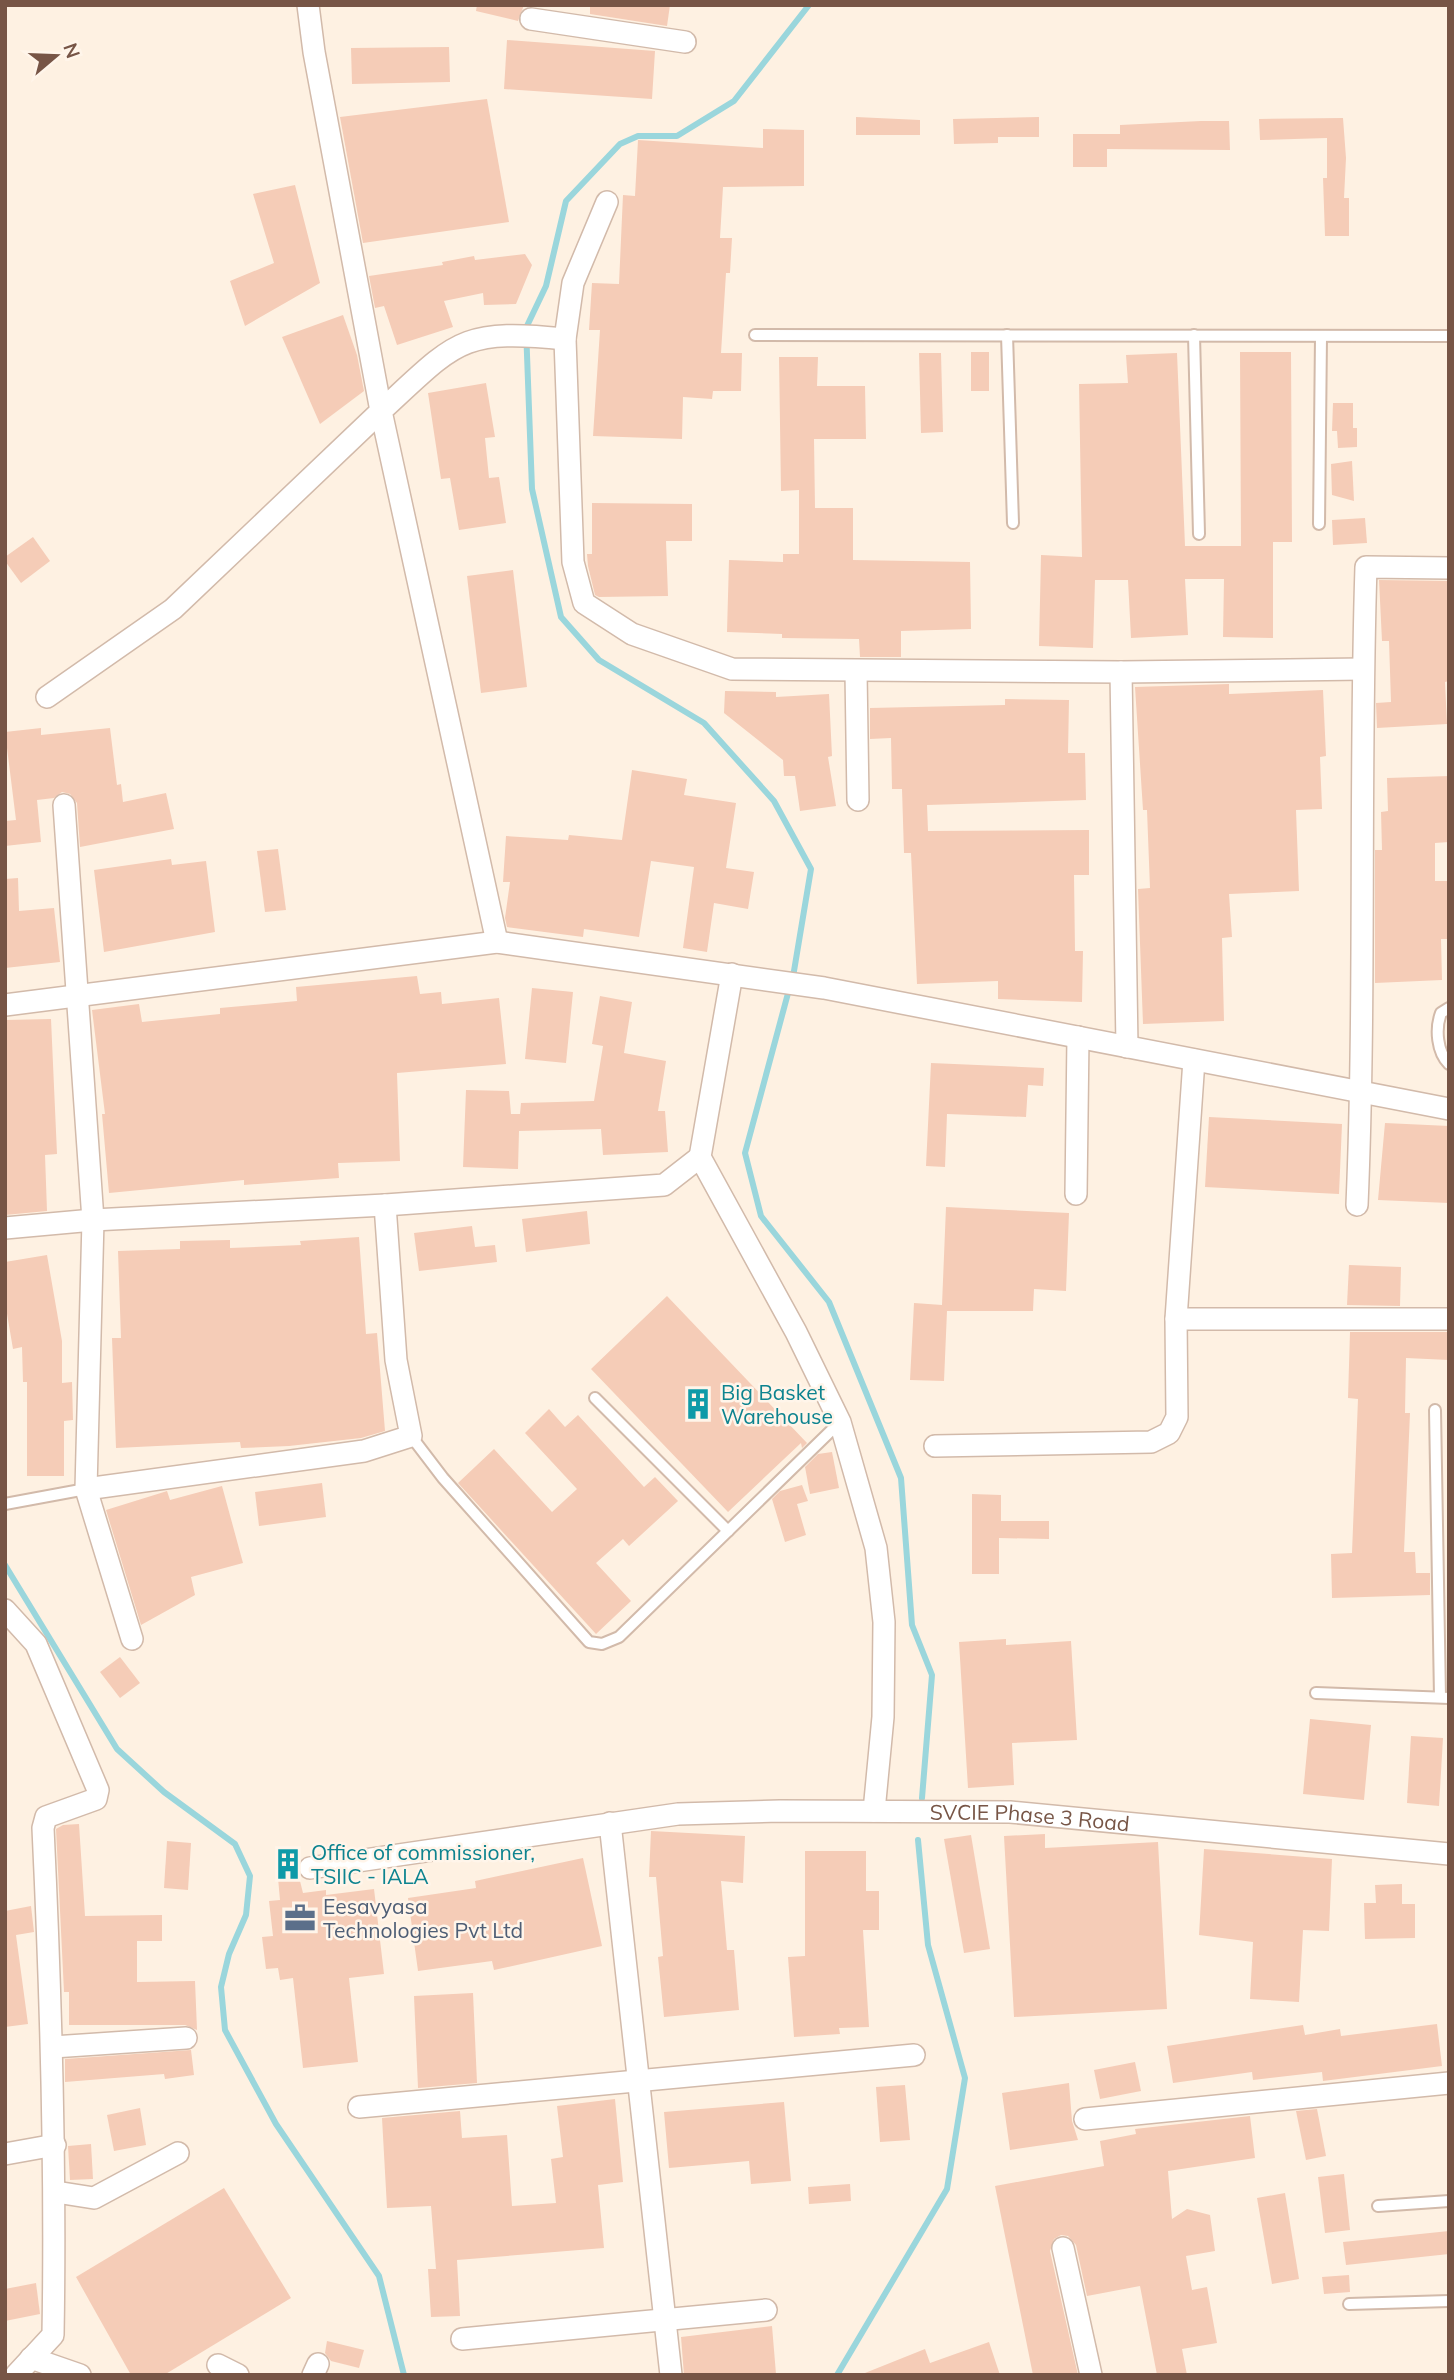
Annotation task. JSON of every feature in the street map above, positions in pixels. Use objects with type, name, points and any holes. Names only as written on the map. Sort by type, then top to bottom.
[{"type":"street","points":[[308,5],[314,52],[381,411],[497,943]]},
{"type":"street","points":[[579,26],[584,5]]},
{"type":"street","points":[[531,19],[685,42]]},
{"type":"street","points":[[607,202],[573,283],[565,339],[573,562],[584,603],[632,634],[732,669],[856,672],[1363,669]]},
{"type":"street","points":[[47,698],[173,609],[446,351],[470,339],[499,334],[565,339]]},
{"type":"street","points":[[1357,1205],[1362,1094],[1363,669],[1366,567],[1449,568]]},
{"type":"street","points":[[856,672],[858,800]]},
{"type":"street","points":[[1121,672],[1127,1047]]},
{"type":"street","points":[[64,805],[93,1220],[86,1489],[132,1639]]},
{"type":"street","points":[[5,1005],[79,998],[497,943],[824,988],[1449,1109]]},
{"type":"street","points":[[732,974],[700,1157],[796,1332],[840,1422],[876,1548],[884,1622],[883,1717],[874,1811]]},
{"type":"street","points":[[1076,1194],[1079,1038]]},
{"type":"street","points":[[935,1446],[1151,1442],[1169,1433],[1177,1417],[1176,1319],[1194,1060]]},
{"type":"street","points":[[5,1228],[93,1220],[385,1205],[664,1185],[700,1157]]},
{"type":"street","points":[[86,1489],[365,1451],[411,1436],[397,1360],[385,1205]]},
{"type":"street","points":[[1176,1319],[1449,1319]]},
{"type":"street","points":[[5,1610],[36,1644],[98,1790],[96,1798],[87,1804],[46,1817],[43,1828],[53,2047],[56,2192],[53,2335],[16,2375]]},
{"type":"street","name":"SVCIE Phase 3 Road","points":[[310,1868],[678,1814],[923,1810],[1023,1813],[1449,1854]]},
{"type":"street","points":[[610,1823],[641,2080],[671,2375]]},
{"type":"street","points":[[53,2047],[186,2038]]},
{"type":"street","points":[[359,2107],[914,2055]]},
{"type":"street","points":[[1085,2119],[1449,2083]]},
{"type":"street","points":[[5,2154],[55,2145]]},
{"type":"street","points":[[56,2192],[94,2198],[178,2153]]},
{"type":"street","points":[[1063,2248],[1091,2375]]},
{"type":"street","points":[[461,2339],[766,2310]]},
{"type":"street","points":[[31,2358],[80,2375]]},
{"type":"street","points":[[218,2365],[238,2375]]},
{"type":"lane","points":[[755,335],[1449,336]]},
{"type":"lane","points":[[1007,335],[1013,523]]},
{"type":"lane","points":[[1194,335],[1199,534]]},
{"type":"lane","points":[[1319,524],[1321,337]]},
{"type":"lane","points":[[1449,1008],[1441,1013],[1437,1023],[1440,1051],[1449,1064]]},
{"type":"lane","points":[[595,1398],[728,1531]]},
{"type":"lane","points":[[1316,1693],[1445,1698],[1435,1410]]},
{"type":"lane","points":[[411,1436],[443,1478],[589,1642],[602,1644],[619,1637],[840,1422]]},
{"type":"lane","points":[[5,1504],[86,1489]]},
{"type":"lane","points":[[1378,2206],[1449,2201]]},
{"type":"lane","points":[[1349,2304],[1449,2301]]},
{"type":"building","points":[[477,5],[524,5],[518,21],[476,11]]},
{"type":"building","points":[[590,5],[670,5],[667,26],[590,14]]},
{"type":"building","points":[[507,40],[655,51],[652,99],[504,89]]},
{"type":"building","points":[[449,47],[450,82],[352,84],[351,48]]},
{"type":"building","points":[[487,99],[509,222],[363,243],[340,117]]},
{"type":"building","points":[[856,117],[920,120],[920,135],[856,135]]},
{"type":"building","points":[[1039,117],[1039,137],[998,137],[998,143],[954,144],[953,119]]},
{"type":"building","points":[[1343,118],[1346,158],[1344,198],[1349,198],[1349,236],[1325,236],[1323,178],[1327,178],[1327,138],[1260,140],[1259,119]]},
{"type":"building","points":[[1229,121],[1230,150],[1107,149],[1107,167],[1073,167],[1073,134],[1120,134],[1120,125]]},
{"type":"building","points":[[763,129],[804,130],[804,186],[723,187],[720,238],[732,238],[730,273],[726,273],[721,353],[742,353],[741,391],[713,391],[712,399],[683,397],[682,439],[593,436],[600,330],[589,330],[592,283],[619,284],[623,195],[635,196],[638,140],[763,148]]},
{"type":"building","points":[[295,185],[320,283],[245,326],[230,281],[274,263],[253,194]]},
{"type":"building","points":[[525,254],[532,265],[516,304],[484,305],[483,293],[444,301],[453,327],[397,345],[384,306],[375,308],[369,276],[443,265],[442,262],[474,256],[475,260]]},
{"type":"building","points":[[343,315],[357,355],[364,391],[320,424],[282,337]]},
{"type":"building","points":[[971,352],[989,352],[989,391],[971,391]]},
{"type":"building","points":[[1240,352],[1291,352],[1292,542],[1273,542],[1273,638],[1223,637],[1224,579],[1185,579],[1188,635],[1131,638],[1128,580],[1095,580],[1093,648],[1039,646],[1041,555],[1082,557],[1079,384],[1128,383],[1126,355],[1177,353],[1185,546],[1241,546]]},
{"type":"building","points":[[919,353],[941,353],[943,432],[921,433]]},
{"type":"building","points":[[779,357],[818,357],[817,386],[865,386],[866,439],[814,439],[815,508],[853,508],[853,560],[970,562],[971,629],[901,631],[901,657],[860,657],[859,639],[782,638],[782,634],[727,632],[729,560],[783,562],[783,554],[799,554],[799,490],[781,491]]},
{"type":"building","points":[[486,383],[495,437],[485,438],[489,478],[499,477],[506,523],[459,530],[450,478],[441,479],[428,393]]},
{"type":"building","points":[[1333,403],[1353,403],[1353,428],[1357,428],[1357,447],[1338,448],[1337,431],[1332,431]]},
{"type":"building","points":[[1352,461],[1354,501],[1332,495],[1331,464]]},
{"type":"building","points":[[592,503],[692,504],[692,541],[666,541],[668,596],[595,595],[587,554],[592,554]]},
{"type":"building","points":[[1365,518],[1367,543],[1333,545],[1332,520]]},
{"type":"building","points":[[33,537],[50,561],[21,583],[5,557]]},
{"type":"building","points":[[513,570],[527,687],[481,693],[467,576]]},
{"type":"building","points":[[1379,580],[1449,581],[1449,681],[1445,682],[1447,724],[1377,728],[1376,703],[1391,702],[1389,641],[1382,641]]},
{"type":"building","points":[[1229,684],[1229,694],[1323,690],[1326,756],[1320,757],[1322,809],[1296,810],[1299,891],[1229,894],[1232,937],[1222,938],[1224,1021],[1143,1024],[1138,889],[1150,888],[1147,810],[1143,810],[1135,687]]},
{"type":"building","points":[[725,691],[776,692],[776,697],[829,694],[832,756],[828,757],[836,806],[800,811],[795,776],[784,776],[783,760],[724,713]]},
{"type":"building","points":[[1005,699],[1069,700],[1068,753],[1085,753],[1086,800],[927,805],[928,831],[1089,830],[1089,875],[1074,875],[1075,951],[1083,951],[1082,1002],[998,999],[998,981],[917,984],[911,853],[904,853],[902,789],[892,789],[891,738],[870,739],[870,708],[1005,705]]},
{"type":"building","points":[[41,728],[41,735],[110,728],[117,785],[121,784],[123,802],[166,793],[174,829],[80,847],[77,803],[70,794],[62,792],[54,798],[37,800],[41,842],[5,846],[5,821],[16,820],[5,732]]},
{"type":"building","points":[[632,770],[687,779],[684,795],[736,803],[726,868],[754,872],[748,909],[714,903],[707,952],[683,948],[694,867],[651,861],[639,937],[584,929],[583,937],[507,927],[505,918],[510,882],[503,882],[506,836],[568,840],[569,835],[622,840]]},
{"type":"building","points":[[1449,776],[1449,842],[1435,843],[1435,881],[1449,881],[1449,939],[1441,939],[1442,980],[1375,983],[1375,850],[1382,850],[1381,812],[1388,811],[1387,778]]},
{"type":"building","points":[[278,849],[286,910],[265,912],[257,851]]},
{"type":"building","points":[[171,859],[172,865],[206,861],[215,932],[104,952],[94,870]]},
{"type":"building","points":[[18,878],[19,911],[54,908],[60,962],[5,968],[5,879]]},
{"type":"building","points":[[417,976],[420,994],[441,992],[442,1004],[499,998],[506,1064],[397,1073],[400,1161],[338,1163],[339,1178],[244,1185],[244,1180],[109,1193],[102,1114],[105,1114],[92,1010],[139,1004],[142,1022],[220,1014],[220,1008],[297,1001],[296,987]]},
{"type":"building","points":[[532,988],[573,992],[566,1063],[525,1059]]},
{"type":"building","points":[[600,996],[632,1002],[624,1053],[666,1061],[658,1111],[665,1111],[668,1152],[603,1155],[601,1129],[519,1131],[518,1169],[463,1167],[466,1090],[509,1091],[511,1114],[520,1114],[521,1103],[594,1101],[603,1046],[592,1044]]},
{"type":"building","points":[[51,1019],[57,1154],[45,1155],[47,1211],[5,1215],[5,1020]]},
{"type":"building","points":[[931,1063],[1044,1068],[1043,1086],[1028,1085],[1026,1117],[947,1114],[945,1167],[926,1166]]},
{"type":"building","points":[[1209,1117],[1342,1124],[1339,1194],[1205,1187]]},
{"type":"building","points":[[1385,1123],[1449,1126],[1449,1203],[1378,1200]]},
{"type":"building","points":[[946,1207],[1069,1213],[1066,1291],[1034,1289],[1033,1311],[947,1311],[944,1381],[910,1380],[914,1303],[942,1305]]},
{"type":"building","points":[[587,1211],[590,1244],[526,1252],[522,1219]]},
{"type":"building","points":[[472,1226],[475,1247],[495,1245],[497,1262],[419,1271],[414,1233]]},
{"type":"building","points":[[359,1237],[366,1334],[377,1333],[385,1431],[361,1438],[289,1446],[241,1448],[240,1442],[116,1448],[112,1338],[121,1338],[118,1251],[180,1249],[180,1241],[230,1240],[230,1248],[301,1245],[300,1241]]},
{"type":"building","points":[[47,1255],[62,1341],[62,1383],[72,1382],[73,1420],[64,1421],[64,1476],[27,1476],[27,1382],[23,1382],[22,1347],[13,1349],[5,1302],[5,1262]]},
{"type":"building","points":[[1349,1265],[1401,1267],[1400,1306],[1347,1305]]},
{"type":"building","name":"Big Basket Warehouse","points":[[667,1296],[807,1443],[802,1448],[801,1443],[728,1512],[591,1369]]},
{"type":"building","points":[[1350,1332],[1449,1332],[1449,1360],[1406,1358],[1405,1413],[1410,1413],[1404,1552],[1415,1552],[1416,1573],[1430,1573],[1430,1595],[1332,1598],[1331,1554],[1352,1553],[1358,1399],[1348,1398]]},
{"type":"building","points":[[549,1409],[565,1427],[578,1415],[644,1487],[655,1477],[678,1501],[629,1546],[623,1539],[596,1563],[631,1601],[596,1634],[458,1483],[494,1449],[552,1512],[577,1489],[525,1433]]},
{"type":"building","points":[[832,1452],[839,1488],[810,1494],[805,1467],[818,1454]]},
{"type":"building","points":[[322,1483],[326,1517],[259,1526],[255,1492]]},
{"type":"building","points":[[802,1485],[808,1501],[797,1504],[806,1535],[785,1542],[772,1499],[780,1491]]},
{"type":"building","points":[[222,1486],[243,1563],[191,1577],[195,1595],[141,1625],[106,1510],[167,1491],[170,1500]]},
{"type":"building","points":[[972,1494],[1001,1495],[1001,1521],[1049,1521],[1049,1539],[999,1538],[999,1574],[972,1574]]},
{"type":"building","points":[[1006,1639],[1006,1645],[1071,1641],[1077,1740],[1012,1743],[1014,1785],[968,1788],[959,1642]]},
{"type":"building","points":[[120,1657],[140,1683],[120,1698],[100,1672]]},
{"type":"building","points":[[1310,1719],[1371,1725],[1364,1800],[1303,1794]]},
{"type":"building","points":[[1411,1736],[1443,1738],[1439,1806],[1407,1803]]},
{"type":"building","points":[[79,1824],[85,1916],[162,1915],[162,1941],[137,1941],[137,1982],[195,1981],[197,2030],[185,2025],[69,2025],[69,1992],[64,1992],[56,1829],[63,1825]]},
{"type":"building","points":[[651,1831],[745,1836],[743,1883],[721,1881],[727,1950],[734,1950],[739,2010],[664,2017],[658,1957],[663,1956],[656,1877],[649,1877]]},
{"type":"building","points":[[1045,1834],[1045,1848],[1158,1842],[1167,2009],[1014,2017],[1004,1836]]},
{"type":"building","points":[[971,1835],[990,1949],[964,1953],[944,1839]]},
{"type":"building","points":[[167,1841],[191,1843],[188,1890],[164,1888]]},
{"type":"building","points":[[1204,1849],[1332,1859],[1329,1931],[1303,1930],[1299,2002],[1250,1999],[1253,1942],[1199,1935]]},
{"type":"building","points":[[805,1851],[866,1851],[866,1891],[879,1891],[879,1930],[863,1930],[869,2027],[839,2028],[840,2034],[794,2037],[788,1957],[805,1956]]},
{"type":"building","points":[[299,1854],[297,1869],[303,1893],[326,1890],[326,1895],[374,1889],[384,1974],[349,1978],[358,2062],[303,2068],[293,1978],[280,1980],[278,1968],[266,1969],[262,1937],[273,1936],[269,1901],[280,1900],[276,1856]]},
{"type":"building","points":[[583,1858],[602,1946],[494,1970],[492,1961],[418,1971],[408,1898],[476,1888],[475,1881]]},
{"type":"building","points":[[1402,1884],[1402,1904],[1415,1904],[1415,1938],[1365,1939],[1364,1903],[1376,1903],[1375,1885]]},
{"type":"building","points":[[31,1906],[34,1932],[16,1935],[28,2024],[5,2027],[5,1911]]},
{"type":"building","points":[[473,1993],[477,2083],[418,2088],[414,1996]]},
{"type":"building","points":[[1437,2024],[1442,2066],[1323,2081],[1322,2072],[1253,2080],[1252,2072],[1173,2083],[1167,2046],[1303,2025],[1305,2035],[1340,2029],[1341,2036]]},
{"type":"building","points":[[191,2050],[194,2075],[165,2079],[164,2074],[65,2082],[65,2059]]},
{"type":"building","points":[[1135,2062],[1141,2091],[1100,2099],[1094,2070]]},
{"type":"building","points":[[1069,2083],[1072,2121],[1078,2140],[1010,2150],[1002,2093]]},
{"type":"building","points":[[905,2085],[910,2140],[880,2142],[876,2087]]},
{"type":"building","points":[[615,2099],[623,2182],[598,2185],[604,2248],[457,2260],[460,2316],[431,2317],[428,2269],[436,2269],[431,2206],[387,2208],[382,2118],[460,2111],[462,2138],[507,2135],[512,2206],[556,2203],[551,2159],[563,2157],[557,2106]]},
{"type":"building","points":[[784,2102],[791,2181],[751,2184],[749,2161],[669,2168],[664,2112]]},
{"type":"building","points":[[140,2108],[146,2145],[114,2151],[107,2115]]},
{"type":"building","points":[[1317,2109],[1326,2156],[1306,2160],[1296,2111]]},
{"type":"building","points":[[1250,2116],[1255,2158],[1168,2171],[1172,2219],[1187,2209],[1210,2215],[1215,2251],[1186,2256],[1192,2290],[1207,2287],[1217,2343],[1182,2349],[1187,2375],[1157,2375],[1140,2286],[1087,2296],[1076,2245],[1068,2236],[1061,2235],[1054,2239],[1050,2251],[1078,2375],[1033,2375],[995,2186],[1104,2166],[1100,2141],[1136,2134],[1135,2129]]},
{"type":"building","points":[[91,2144],[93,2179],[70,2180],[68,2146]]},
{"type":"building","points":[[1344,2174],[1350,2230],[1325,2233],[1318,2177]]},
{"type":"building","points":[[850,2184],[851,2201],[809,2204],[808,2187]]},
{"type":"building","points":[[224,2188],[291,2298],[164,2375],[131,2375],[76,2277]]},
{"type":"building","points":[[1285,2193],[1299,2279],[1272,2284],[1257,2198]]},
{"type":"building","points":[[1449,2231],[1449,2254],[1346,2265],[1343,2242]]},
{"type":"building","points":[[1349,2275],[1350,2292],[1324,2294],[1322,2277]]},
{"type":"building","points":[[36,2283],[40,2314],[5,2321],[5,2289]]},
{"type":"building","points":[[772,2326],[776,2374],[684,2375],[681,2337]]},
{"type":"building","points":[[327,2341],[364,2350],[359,2368],[331,2361],[325,2353]]},
{"type":"building","points":[[989,2342],[1000,2375],[860,2375],[925,2349],[930,2363]]},
{"type":"waterway","points":[[809,5],[734,101],[677,136],[638,136],[620,144],[566,201],[546,286],[526,328],[532,489],[561,617],[599,660],[704,723],[774,801],[811,869],[794,971],[745,1153],[761,1216],[829,1302],[901,1478],[912,1625],[932,1675],[922,1798]]},
{"type":"waterway","points":[[5,1565],[117,1749],[164,1792],[235,1844],[250,1876],[246,1915],[229,1954],[221,1987],[225,2030],[276,2124],[379,2276],[404,2375]]},
{"type":"waterway","points":[[837,2375],[947,2189],[965,2078],[928,1945],[918,1840]]},
{"type":"place","name":"Big Basket Warehouse","points":[[698,1404]]},
{"type":"place","name":"Office of commissioner, TSIIC - IALA","points":[[288,1864]]},
{"type":"place","name":"Eesavyasa Technologies Pvt Ltd","points":[[300,1918]]}]
